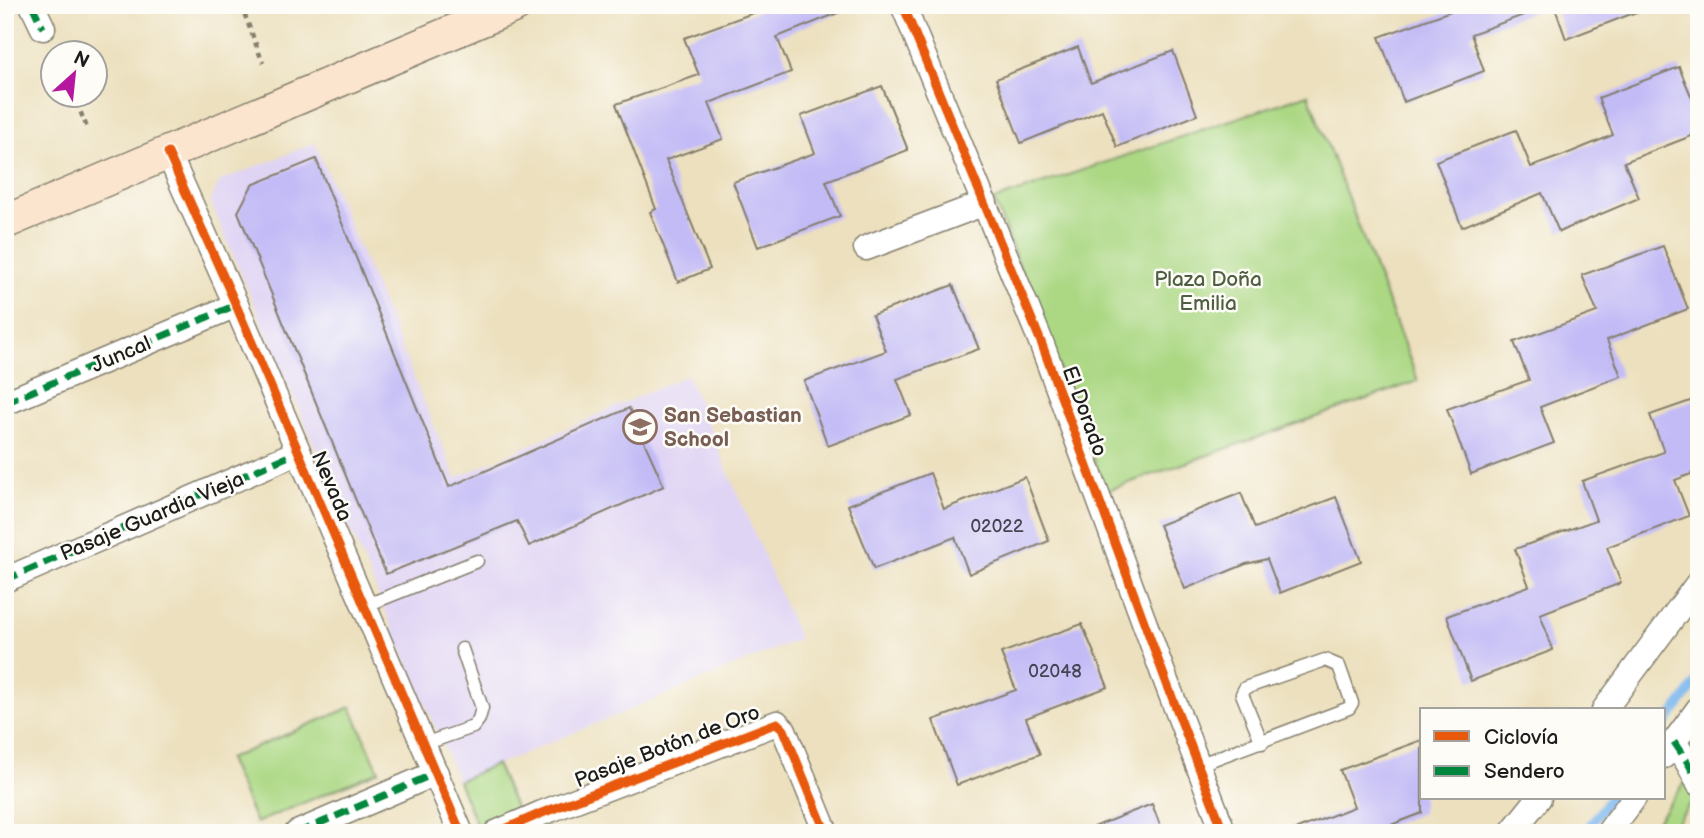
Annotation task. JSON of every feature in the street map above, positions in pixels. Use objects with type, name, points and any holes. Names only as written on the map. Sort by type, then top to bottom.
[{"type":"street","points":[[33,5],[43,28]]},
{"type":"street","points":[[5,222],[516,5]]},
{"type":"street","name":"El Dorado","points":[[903,5],[1041,342],[1224,833]]},
{"type":"street","name":"Nevada","points":[[168,153],[236,305],[461,833]]},
{"type":"street","points":[[866,248],[985,203]]},
{"type":"street","name":"Juncal","points":[[5,403],[236,305]]},
{"type":"street","name":"Pasaje Guardia Vieja","points":[[5,580],[298,452]]},
{"type":"street","points":[[1605,708],[1699,582]]},
{"type":"street","points":[[1699,708],[1669,749],[1688,763],[1699,784]]},
{"type":"street","name":"Pasaje Botón de Oro","points":[[496,833],[554,808],[777,723],[784,730],[826,833]]},
{"type":"street","points":[[297,833],[436,773]]},
{"type":"street","points":[[1511,833],[1537,800]]},
{"type":"street","points":[[1608,833],[1633,800]]},
{"type":"lane","points":[[363,603],[377,601],[477,561]]},
{"type":"lane","points":[[424,744],[473,727],[479,719],[482,708],[462,649]]},
{"type":"lane","points":[[1198,765],[1262,743],[1349,708],[1352,703],[1339,666],[1325,660],[1245,688],[1242,694],[1262,743]]},
{"type":"path","points":[[241,5],[263,63]]},
{"type":"path","points":[[79,108],[88,130]]},
{"type":"shaded area","name":"San Sebastian School","points":[[315,143],[456,478],[687,375],[799,639],[458,781],[210,201],[220,181]]},
{"type":"green space","name":"Plaza Doña Emilia","points":[[1308,94],[1418,381],[1106,491],[994,200]]},
{"type":"green space","points":[[351,707],[379,771],[256,823],[228,759]]},
{"type":"green space","points":[[1699,763],[1699,792],[1669,833],[1648,833]]},
{"type":"green space","points":[[496,764],[521,821],[542,813],[550,833],[480,833],[458,781]]},
{"type":"building","points":[[775,5],[853,7],[777,37],[791,72],[709,103],[723,139],[666,160],[710,269],[678,282],[650,212],[656,209],[616,104],[699,75],[684,38]]},
{"type":"building","points":[[1467,5],[1542,5],[1543,8],[1471,34],[1484,71],[1404,102],[1379,37]]},
{"type":"building","points":[[1554,5],[1647,5],[1647,8],[1566,39]]},
{"type":"building","points":[[1078,47],[1091,83],[1173,51],[1197,115],[1117,147],[1102,110],[1021,143],[996,79]]},
{"type":"building","points":[[1679,67],[1699,115],[1699,133],[1624,162],[1639,198],[1559,232],[1542,193],[1462,227],[1436,161],[1516,130],[1531,167],[1564,155],[1613,135],[1598,98]]},
{"type":"building","points":[[882,86],[908,150],[826,181],[840,216],[758,247],[733,182],[815,153],[801,116]]},
{"type":"building","points":[[316,159],[449,487],[629,408],[664,486],[529,546],[517,521],[386,574],[238,212],[252,185]]},
{"type":"building","points":[[1663,246],[1688,309],[1607,340],[1621,376],[1540,407],[1554,443],[1471,474],[1447,409],[1529,380],[1514,342],[1597,312],[1582,275]]},
{"type":"building","points":[[953,285],[979,349],[897,379],[911,415],[828,446],[804,381],[886,351],[872,315]]},
{"type":"building","points":[[1699,398],[1699,471],[1675,480],[1689,516],[1607,547],[1621,583],[1540,614],[1553,650],[1471,681],[1447,616],[1529,586],[1515,549],[1596,520],[1582,481],[1664,452],[1650,415]]},
{"type":"building","points":[[930,473],[944,509],[1025,477],[1049,541],[969,574],[955,537],[874,569],[848,505]]},
{"type":"building","points":[[1241,493],[1255,528],[1336,497],[1361,561],[1280,593],[1267,559],[1246,564],[1185,589],[1159,525]]},
{"type":"building","points":[[1082,624],[1108,687],[1026,718],[1040,754],[957,785],[933,720],[1016,690],[1001,653]]},
{"type":"building","points":[[1420,741],[1422,813],[1370,833],[1292,833],[1354,807],[1340,770]]},
{"type":"building","points":[[1152,804],[1163,833],[1083,831]]},
{"type":"waterway","points":[[1666,723],[1699,679]]},
{"type":"waterway","points":[[1584,833],[1609,800]]},
{"type":"marked path","points":[[32,5],[43,28]]},
{"type":"marked path","points":[[5,403],[236,305]]},
{"type":"marked path","points":[[5,580],[298,452]]},
{"type":"marked path","points":[[1674,742],[1699,784]]},
{"type":"marked path","points":[[297,833],[436,773]]},
{"type":"cycle path","points":[[903,5],[1041,342],[1224,833]]},
{"type":"cycle path","points":[[168,153],[236,305],[461,833]]},
{"type":"cycle path","points":[[496,833],[777,723],[784,730],[826,833]]},
{"type":"place","name":"San Sebastian School","points":[[640,427]]}]
